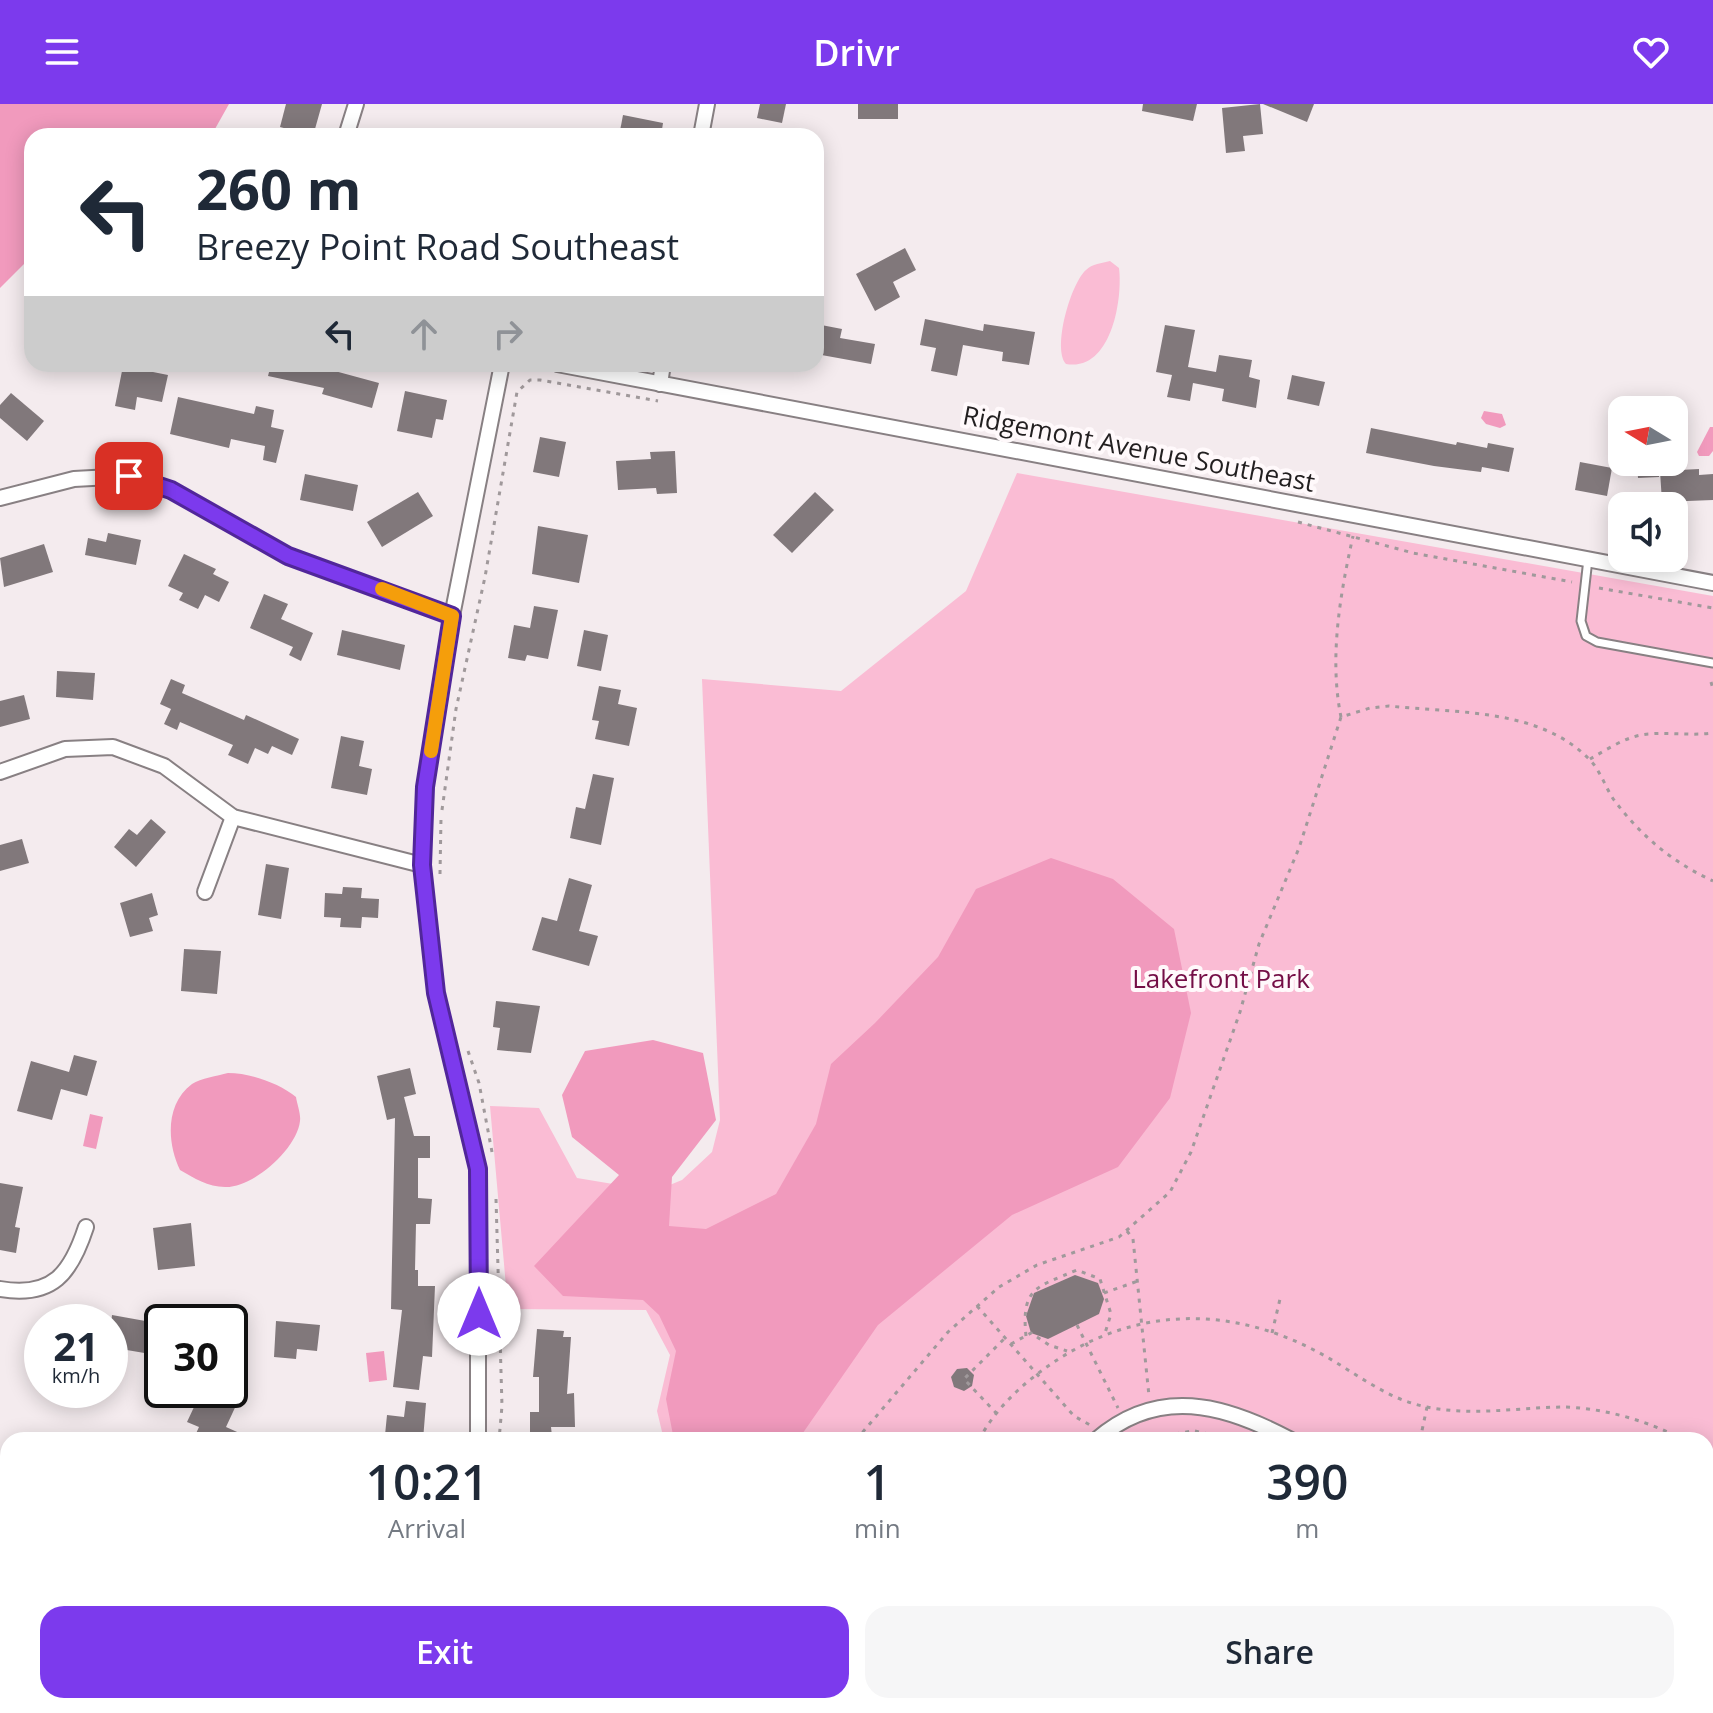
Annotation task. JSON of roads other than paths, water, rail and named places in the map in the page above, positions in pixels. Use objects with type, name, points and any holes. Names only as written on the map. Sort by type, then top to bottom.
[{"type":"street","points":[[348,128],[356,104]]},
{"type":"street","points":[[702,128],[707,104]]},
{"type":"street","points":[[478,1432],[478,1169],[436,993],[422,865],[425,787],[452,616],[500,372]]},
{"type":"street","name":"Ridgemont Avenue Southeast","points":[[598,372],[1589,557],[1713,583]]},
{"type":"street","points":[[660,384],[662,372]]},
{"type":"street","points":[[0,498],[74,479],[129,476],[171,490],[288,556],[452,616]]},
{"type":"street","points":[[0,772],[65,749],[113,747],[164,766],[233,817],[422,865]]},
{"type":"street","points":[[205,892],[233,817]]},
{"type":"street","points":[[0,1289],[24,1293],[57,1281],[76,1257],[86,1227]]},
{"type":"street","points":[[1105,1432],[1116,1422],[1163,1406],[1201,1407],[1247,1416],[1276,1432]]},
{"type":"lane","points":[[1589,557],[1581,621],[1586,636],[1611,645],[1713,663]]},
{"type":"park label","name":"Lakefront Park","points":[[1221,979]]}]
